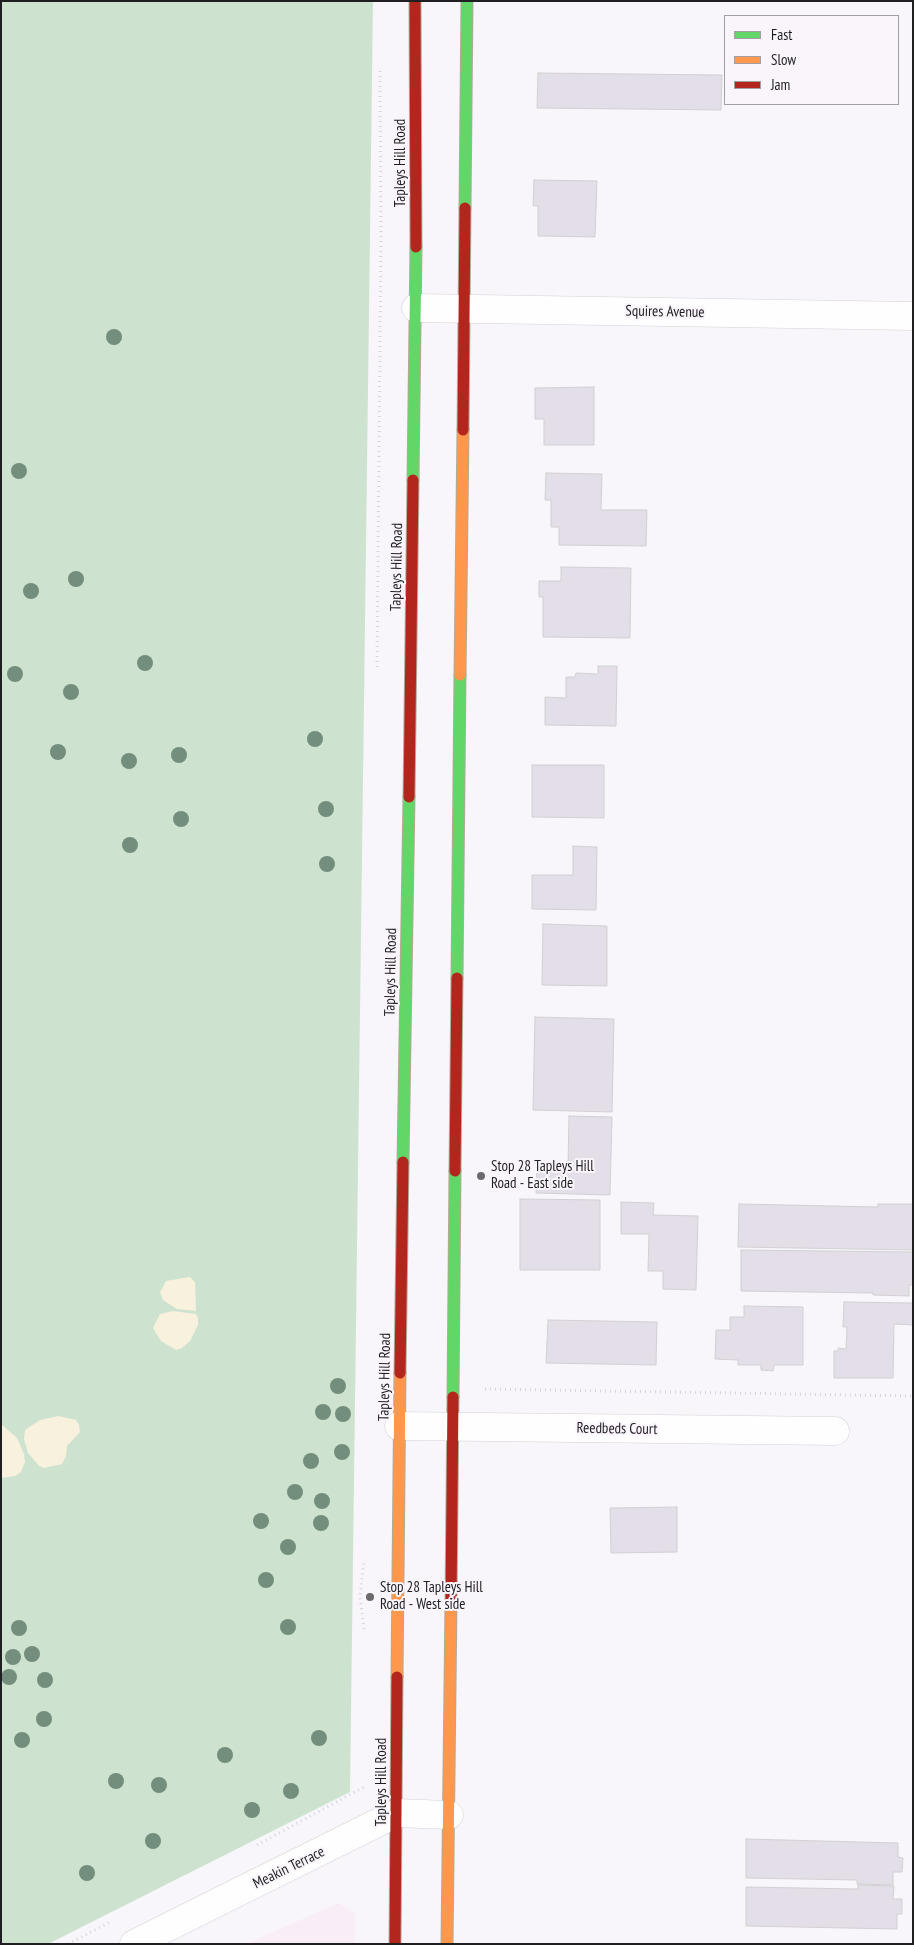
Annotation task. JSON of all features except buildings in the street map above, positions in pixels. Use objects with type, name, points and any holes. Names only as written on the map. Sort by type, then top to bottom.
[{"type":"main road","name":"Tapleys Hill Road","points":[[395,1944],[399,1426],[416,308],[416,1]]},
{"type":"main road","points":[[447,1944],[467,1]]},
{"type":"street","name":"Squires Avenue","points":[[416,308],[913,316]]},
{"type":"street","name":"Reedbeds Court","points":[[399,1426],[834,1431]]},
{"type":"street","name":"Meakin Terrace","points":[[134,1944],[397,1813],[449,1815]]},
{"type":"path","points":[[484,1389],[913,1396]]},
{"type":"shaded area","points":[[339,1903],[355,1914],[355,1944],[246,1944]]},
{"type":"green space","points":[[1,1],[373,1],[350,1792],[48,1944],[1,1944]]},
{"type":"sand","points":[[190,1277],[195,1282],[196,1311],[177,1309],[163,1300],[160,1292],[166,1281]]},
{"type":"sand","points":[[173,1311],[196,1314],[198,1318],[198,1325],[190,1341],[182,1348],[176,1350],[161,1341],[153,1328],[160,1314]]},
{"type":"sand","points":[[58,1416],[76,1420],[80,1432],[67,1446],[66,1456],[62,1464],[44,1468],[39,1466],[28,1453],[24,1439],[25,1430],[40,1420]]},
{"type":"sand","points":[[1,1424],[17,1438],[24,1454],[25,1462],[21,1472],[15,1476],[1,1478]]},
{"type":"traffic: fast","points":[[465,208],[467,1]]},
{"type":"traffic: fast","points":[[413,480],[416,247]]},
{"type":"traffic: fast","points":[[457,978],[460,675]]},
{"type":"traffic: fast","points":[[403,1162],[409,797]]},
{"type":"traffic: fast","points":[[453,1397],[455,1171]]},
{"type":"traffic: slow","points":[[460,675],[463,430]]},
{"type":"traffic: slow","points":[[397,1677],[400,1373]]},
{"type":"traffic: slow","points":[[447,1944],[451,1601]]},
{"type":"traffic: jam","points":[[415,1],[416,247]]},
{"type":"traffic: jam","points":[[463,430],[465,208]]},
{"type":"traffic: jam","points":[[409,797],[413,480]]},
{"type":"traffic: jam","points":[[455,1171],[457,978]]},
{"type":"traffic: jam","points":[[400,1373],[403,1162]]},
{"type":"traffic: jam","points":[[451,1601],[453,1397]]},
{"type":"traffic: jam","points":[[395,1944],[397,1677]]},
{"type":"place","name":"Stop 28 Tapleys Hill Road - East side","points":[[481,1176]]},
{"type":"place","name":"Stop 28 Tapleys Hill Road - West side","points":[[370,1597]]}]
